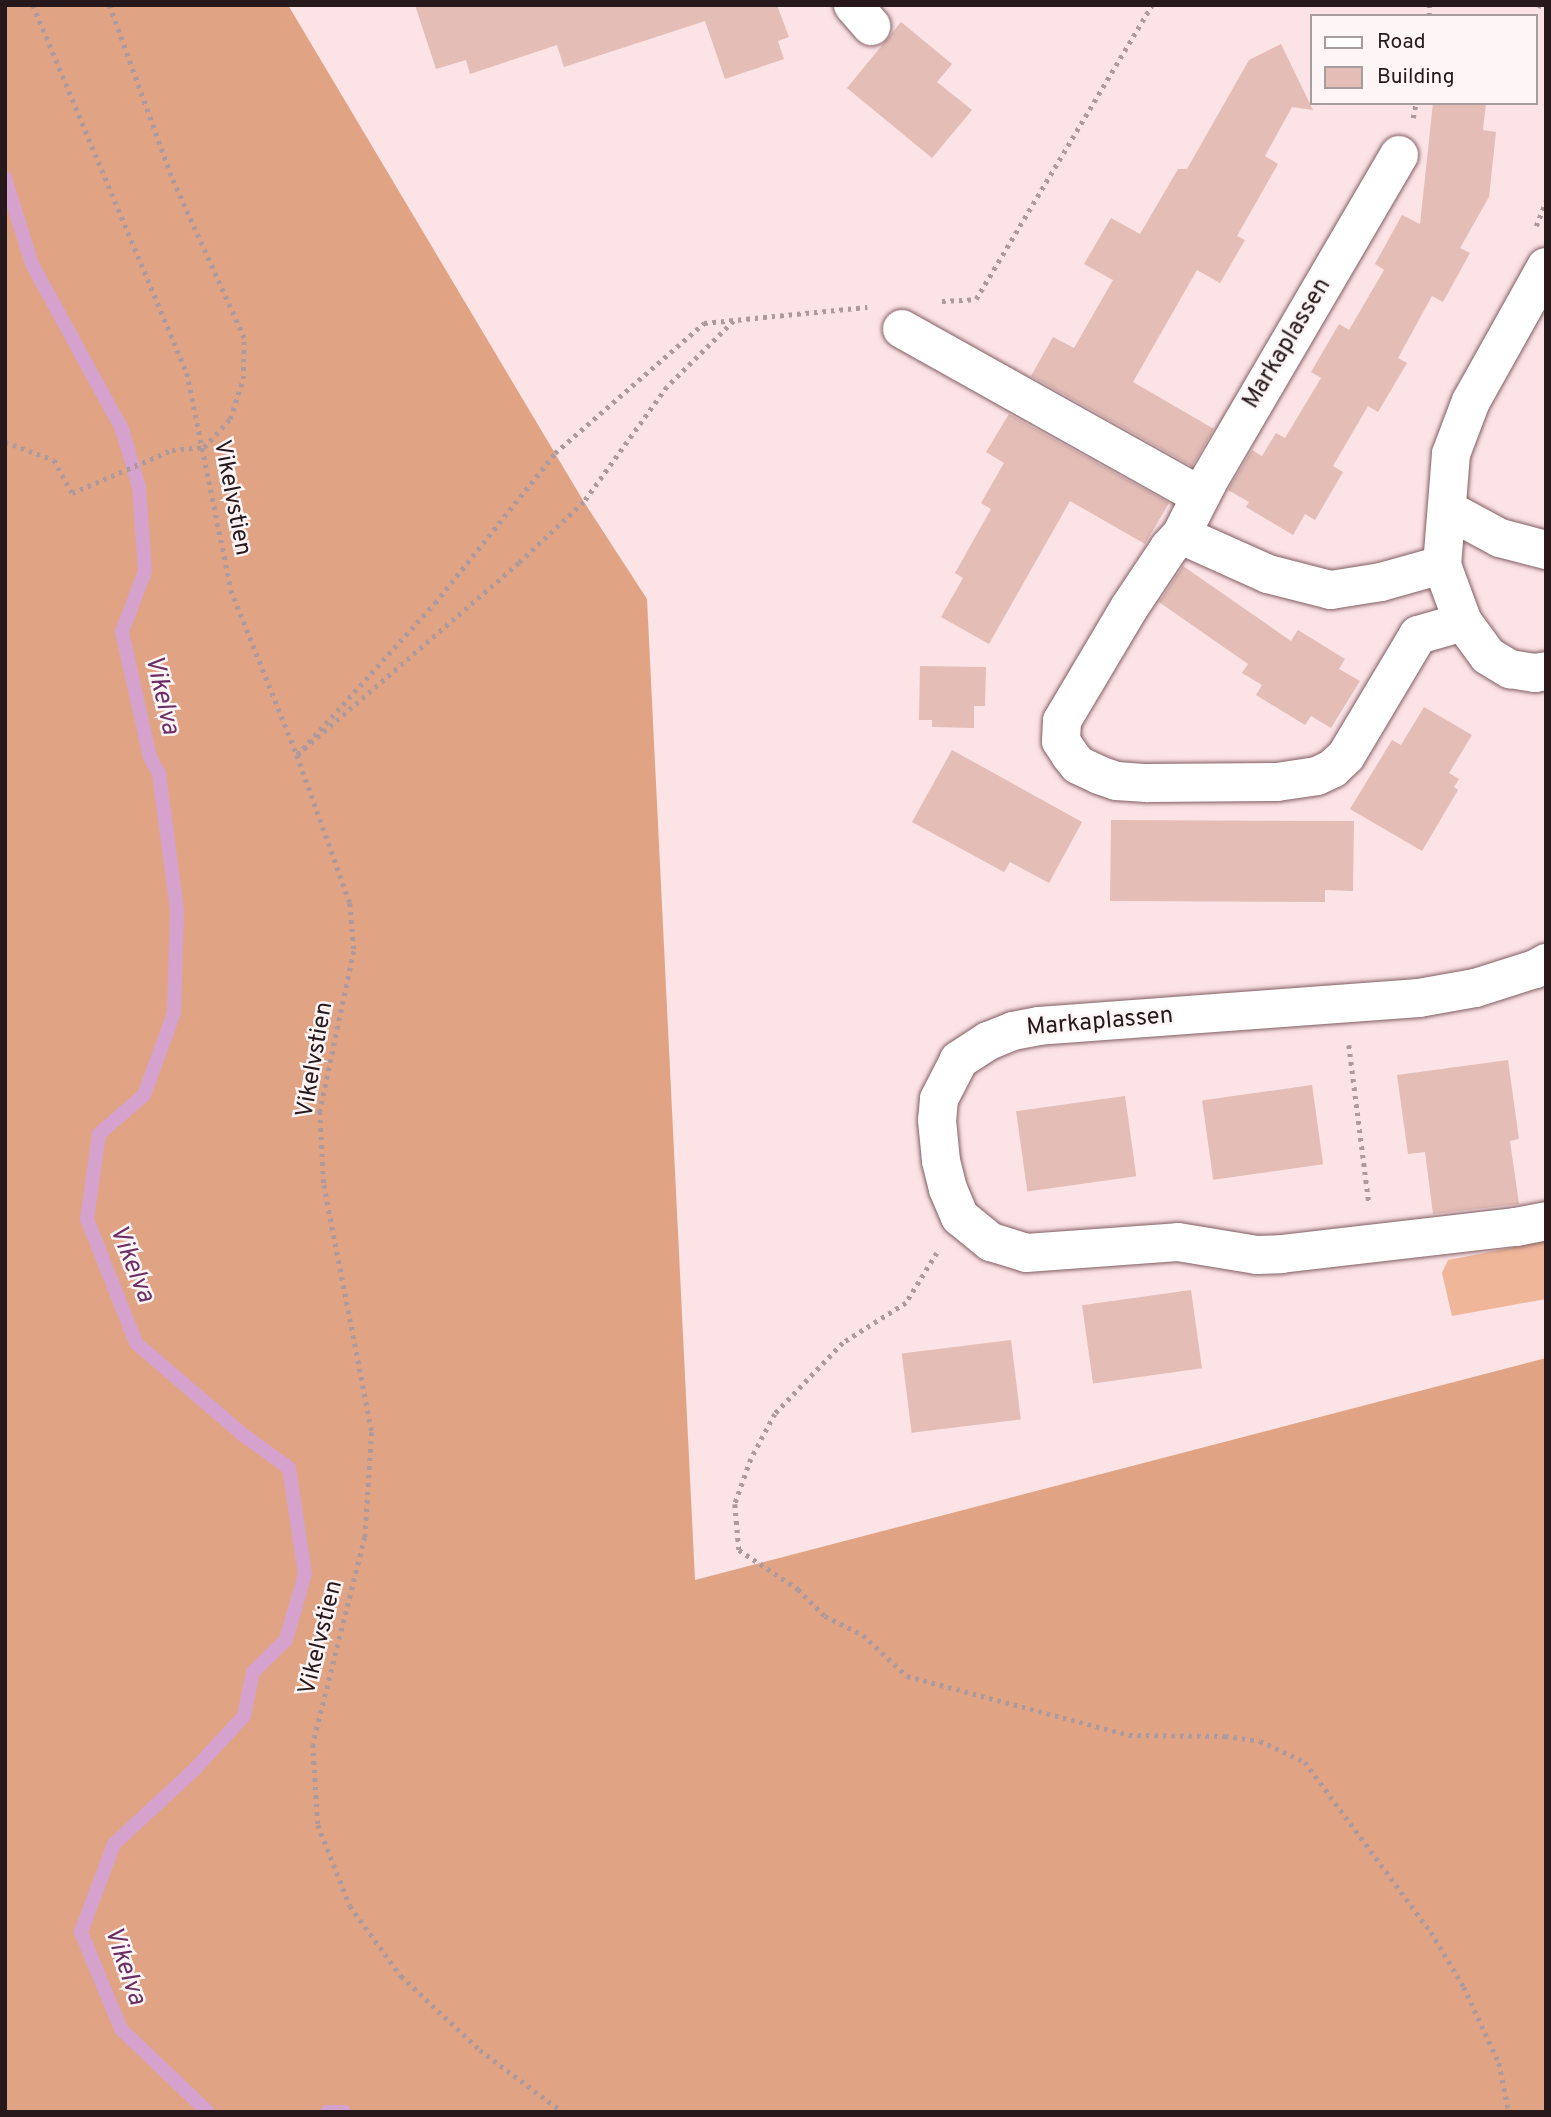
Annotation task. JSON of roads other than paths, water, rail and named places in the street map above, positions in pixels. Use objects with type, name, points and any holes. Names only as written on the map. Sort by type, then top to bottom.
[{"type":"lane","name":"Markaplassen","points":[[1399,155],[1181,535],[1169,548],[1129,608],[1062,721],[1061,741],[1079,765],[1116,781],[1277,782],[1317,776],[1332,769],[1346,756],[1418,635],[1463,622]]},
{"type":"lane","points":[[1542,679],[1510,669],[1488,656],[1463,622],[1442,565],[1451,454],[1471,401],[1546,267]]},
{"type":"lane","points":[[902,329],[1201,496]]},
{"type":"lane","points":[[1448,510],[1500,538],[1546,550]]},
{"type":"lane","points":[[1181,535],[1268,574],[1331,590],[1381,582],[1442,565]]},
{"type":"lane","name":"Markaplassen","points":[[1546,963],[1475,988],[1419,998],[1039,1026],[988,1041],[959,1060],[939,1099],[937,1120],[941,1161],[948,1189],[960,1217],[991,1242],[1026,1253],[1178,1242],[1257,1255],[1282,1254],[1516,1227],[1546,1221]]},
{"type":"waterway","name":"Vikelva","points":[[5,178],[32,264],[122,429],[139,487],[145,571],[122,632],[150,757],[159,773],[177,910],[174,1013],[144,1095],[99,1134],[87,1219],[136,1343],[242,1434],[289,1468],[305,1574],[286,1640],[253,1672],[244,1716],[195,1769],[114,1844],[81,1932],[121,2029],[208,2112]]},
{"type":"waterway","name":"Vikelva","points":[[327,2112],[344,2112]]}]
